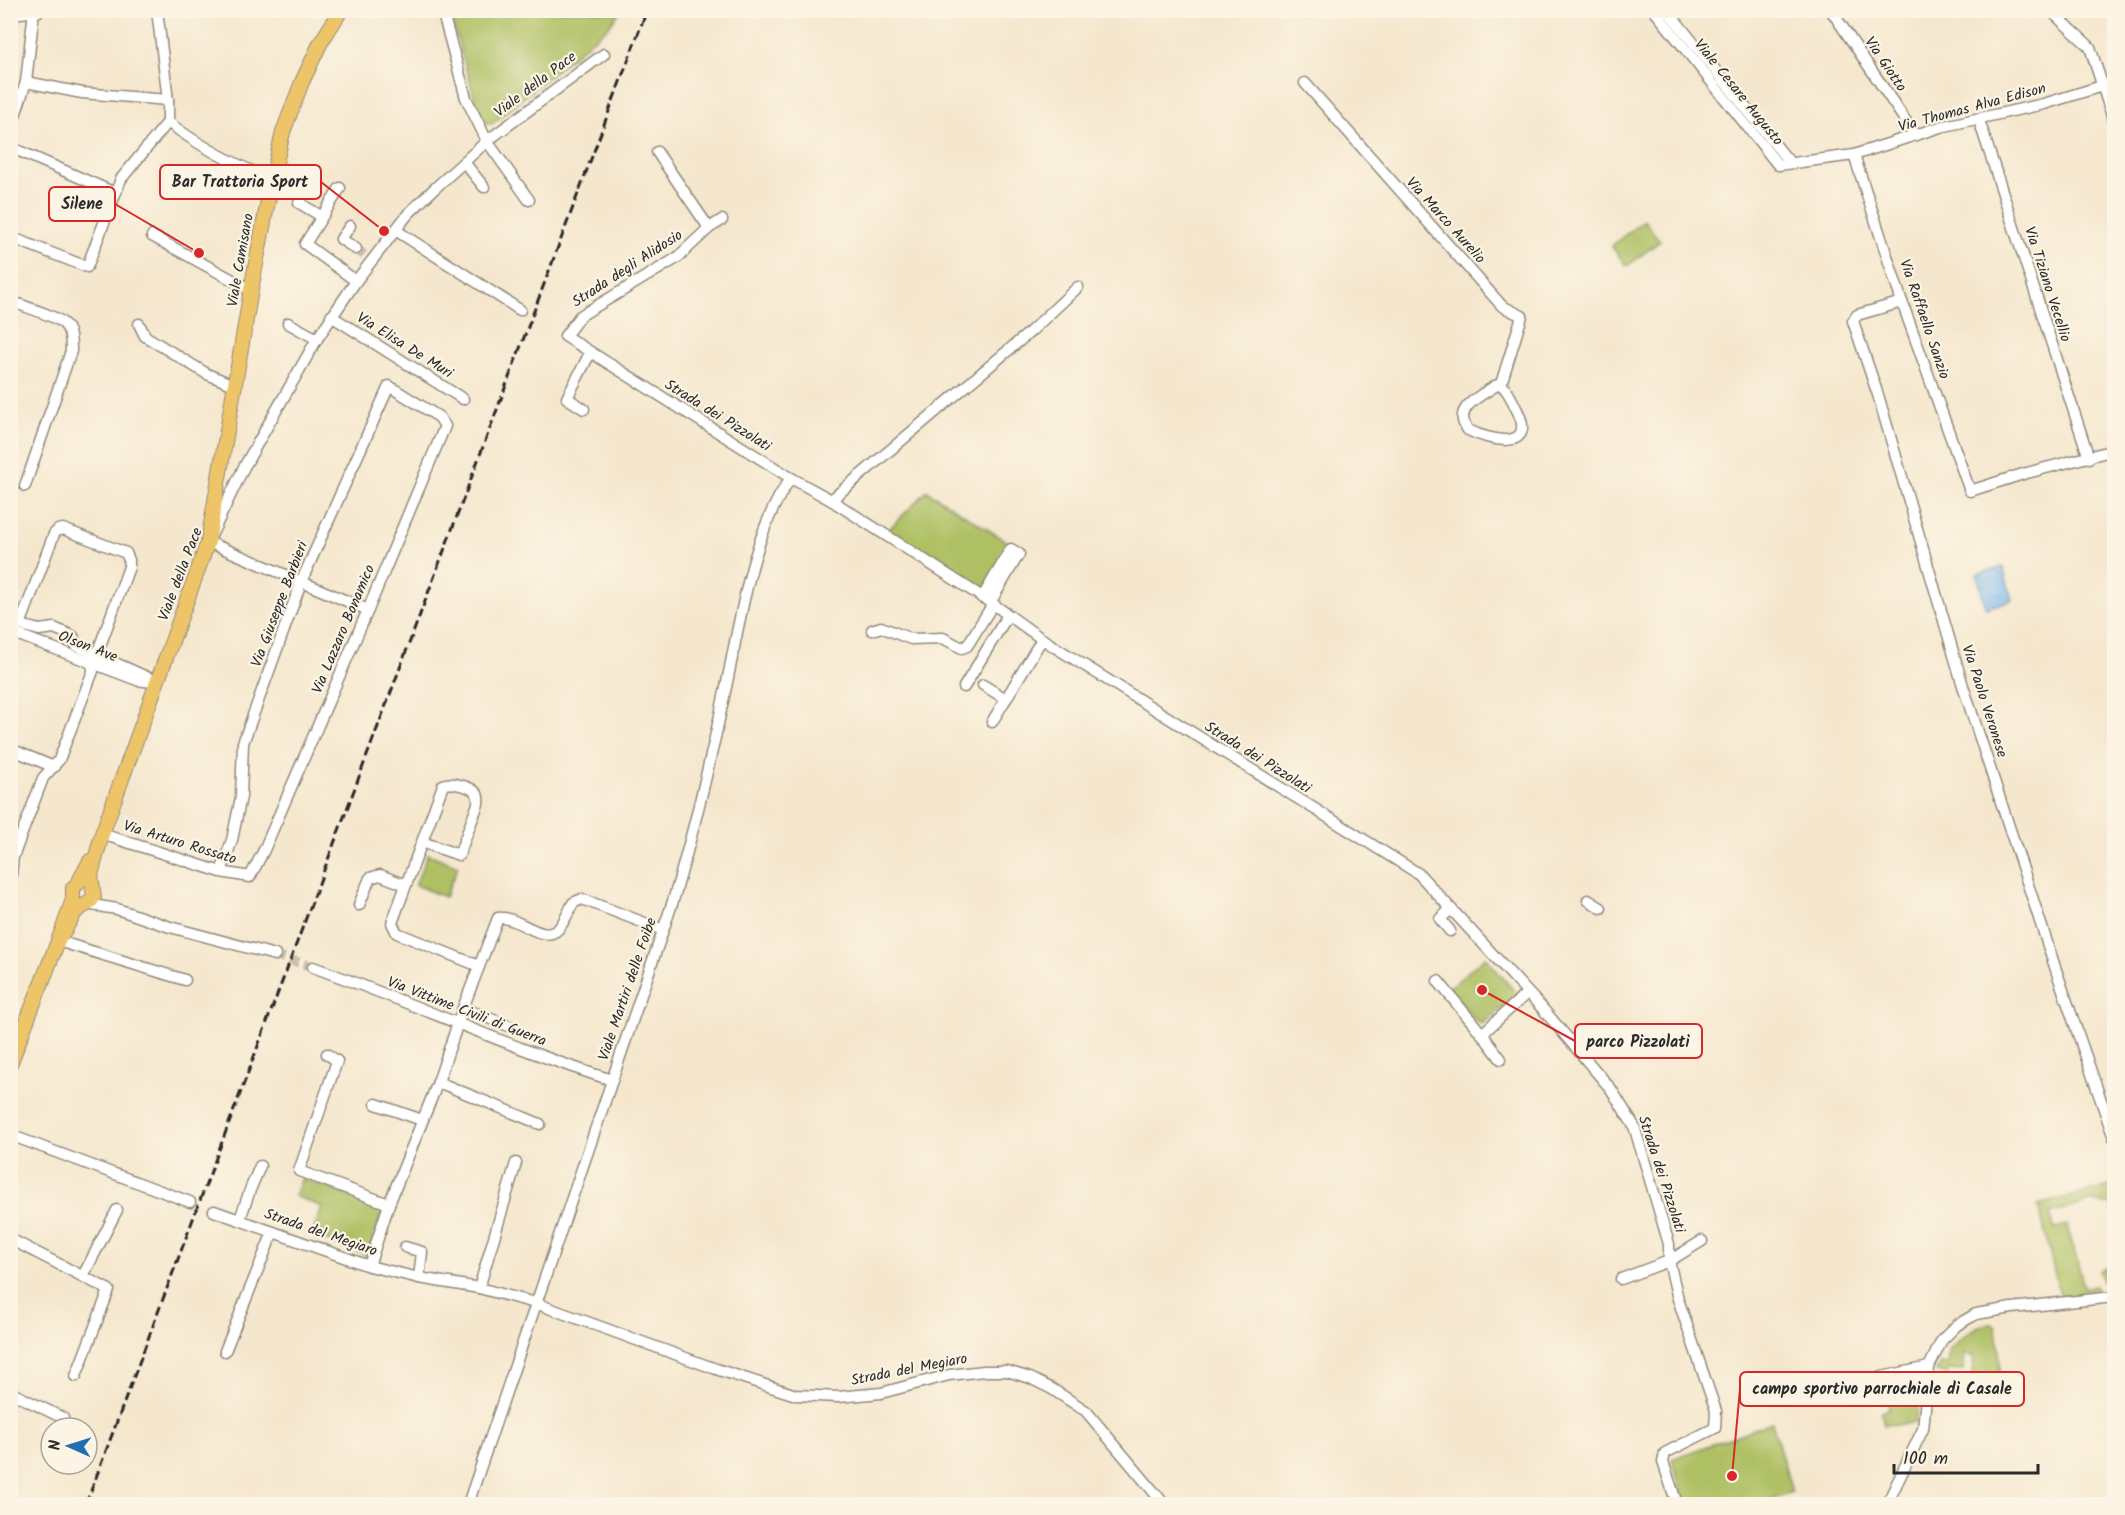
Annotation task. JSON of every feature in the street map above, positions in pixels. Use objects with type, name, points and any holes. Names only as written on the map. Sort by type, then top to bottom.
[{"type":"main road","name":"Viale Camisano","points":[[208,542],[251,291],[283,132],[302,82],[320,44],[340,10]]},
{"type":"main road","name":"Viale della Pace","points":[[10,1064],[13,1048],[58,941],[82,902],[92,900],[92,866],[102,834],[208,542]]},
{"type":"main road","name":"Viale della Pace","points":[[82,902],[73,888],[78,883],[102,834]]},
{"type":"main road","points":[[78,883],[86,882],[93,888]]},
{"type":"street","points":[[10,237],[87,267],[121,178],[168,122],[168,100],[157,10]]},
{"type":"street","points":[[442,10],[466,98],[486,141],[529,200]]},
{"type":"street","name":"Viale Cesare Augusto","points":[[1654,10],[1778,165]]},
{"type":"street","name":"Viale Cesare Augusto","points":[[1667,10],[1790,163]]},
{"type":"street","name":"Via Giotto","points":[[1832,10],[1915,135]]},
{"type":"street","points":[[2050,10],[2090,47],[2115,122]]},
{"type":"street","points":[[10,14],[36,11],[26,81],[10,131]]},
{"type":"street","name":"Viale della Pace","points":[[208,542],[244,467],[317,339],[356,281],[364,255],[397,231],[408,214],[486,141],[604,54]]},
{"type":"street","points":[[26,81],[82,93],[168,100]]},
{"type":"street","name":"Via Marco Aurelio","points":[[1305,83],[1502,306],[1522,316],[1501,384]]},
{"type":"street","name":"Via Thomas Alva Edison","points":[[1778,165],[1854,155],[1940,127],[2044,104],[2102,86]]},
{"type":"street","name":"Via Tiziano Vecellio","points":[[1978,120],[2089,458]]},
{"type":"street","points":[[168,122],[193,141],[229,162],[272,180]]},
{"type":"street","points":[[10,147],[115,193]]},
{"type":"street","points":[[657,152],[709,228]]},
{"type":"street","name":"Via Raffaello Sanzio","points":[[1854,155],[1902,302],[1970,491],[2023,474],[2089,458]]},
{"type":"street","points":[[464,162],[484,188]]},
{"type":"street","points":[[315,172],[299,203],[321,216]]},
{"type":"street","points":[[340,188],[305,244],[356,281]]},
{"type":"street","name":"Strada degli Alidosio","points":[[565,336],[580,316],[677,258],[709,228],[722,220]]},
{"type":"street","points":[[350,226],[341,239],[364,255]]},
{"type":"street","points":[[397,231],[520,310]]},
{"type":"street","points":[[152,236],[251,291]]},
{"type":"street","points":[[831,500],[1036,334],[1078,286]]},
{"type":"street","points":[[10,301],[62,321],[70,335],[71,342],[71,351],[25,486]]},
{"type":"street","name":"Via Paolo Veronese","points":[[1902,302],[1857,315],[1853,321],[1963,686],[2055,967],[2115,1137]]},
{"type":"street","name":"Via Elisa De Muri","points":[[331,316],[463,399]]},
{"type":"street","points":[[288,323],[317,339]]},
{"type":"street","points":[[139,324],[145,336],[207,374],[236,386]]},
{"type":"street","name":"Strada dei Pizzolati","points":[[565,336],[791,478],[831,500],[1042,639],[1419,874],[1611,1089],[1634,1126],[1669,1244],[1669,1261],[1678,1299],[1716,1411],[1715,1428],[1665,1453],[1663,1462],[1677,1504]]},
{"type":"street","points":[[584,409],[567,398],[590,353]]},
{"type":"street","points":[[1501,384],[1507,390],[1523,421],[1522,431],[1515,438],[1506,442],[1480,437],[1468,430],[1462,418],[1466,407],[1501,384]]},
{"type":"street","name":"Via Giuseppe Barbieri","points":[[221,872],[232,840],[241,797],[243,743],[302,580],[389,386],[416,402]]},
{"type":"street","name":"Via Lazzaro Bonamico","points":[[250,878],[368,610],[445,426],[439,417],[416,402]]},
{"type":"street","points":[[2089,458],[2115,450]]},
{"type":"street","name":"Viale Martiri delle Foibe","points":[[468,1504],[686,859],[748,586],[761,539],[780,496],[791,478]]},
{"type":"street","points":[[11,876],[13,856],[43,778],[59,760],[93,671],[93,658],[129,567],[126,553],[63,529],[58,530],[54,534],[14,626],[39,630],[54,628],[73,636],[77,646],[93,658]]},
{"type":"street","points":[[208,542],[368,610]]},
{"type":"street","points":[[873,630],[881,627],[911,639],[943,638],[962,648],[967,646],[1011,549],[1019,554]]},
{"type":"street","points":[[964,687],[1008,615]]},
{"type":"street","name":"Olson Ave","points":[[14,626],[16,634],[93,658],[137,681],[158,682]]},
{"type":"street","points":[[992,722],[1042,639]]},
{"type":"street","points":[[983,685],[1006,699]]},
{"type":"street","points":[[11,751],[54,767]]},
{"type":"street","points":[[422,842],[459,855],[478,804],[478,797],[474,791],[451,782],[445,783],[441,788],[392,923],[394,931],[479,966]]},
{"type":"street","name":"Via Arturo Rossato","points":[[102,834],[221,872],[250,878]]},
{"type":"street","points":[[359,904],[369,878],[380,875],[406,885]]},
{"type":"street","points":[[93,888],[117,909]]},
{"type":"street","points":[[369,1266],[389,1204],[438,1082],[463,1008],[498,918],[511,918],[541,934],[554,933],[560,927],[573,903],[582,899],[663,930]]},
{"type":"street","points":[[1588,900],[1601,908]]},
{"type":"street","points":[[82,902],[117,909],[170,927],[275,955]]},
{"type":"street","points":[[1450,932],[1440,919],[1451,909]]},
{"type":"street","points":[[58,941],[185,980]]},
{"type":"street","name":"Via Vittime Civili di Guerra","points":[[313,967],[560,1064],[612,1080]]},
{"type":"street","points":[[1438,981],[1501,1059]]},
{"type":"street","points":[[1482,1034],[1527,993]]},
{"type":"street","points":[[463,1008],[514,1028]]},
{"type":"street","points":[[327,1054],[337,1061],[299,1171],[389,1204]]},
{"type":"street","points":[[438,1082],[540,1124]]},
{"type":"street","points":[[376,1104],[422,1120]]},
{"type":"street","points":[[10,1135],[190,1202]]},
{"type":"street","points":[[479,1288],[516,1163]]},
{"type":"street","points":[[240,1219],[260,1166]]},
{"type":"street","points":[[83,1276],[117,1210]]},
{"type":"street","name":"Strada del Megiaro","points":[[214,1211],[369,1266],[479,1288],[535,1303],[716,1369],[796,1395],[838,1397],[881,1393],[949,1376],[984,1371],[1007,1371],[1030,1378],[1086,1411],[1164,1504]]},
{"type":"street","points":[[225,1351],[273,1232]]},
{"type":"street","points":[[10,1239],[109,1290],[76,1376]]},
{"type":"street","name":"Strada dei Pizzolati","points":[[1621,1279],[1669,1261],[1702,1242]]},
{"type":"street","points":[[405,1247],[422,1252],[420,1278]]},
{"type":"street","points":[[1887,1504],[1923,1429],[1929,1367],[1942,1340],[1957,1325],[1976,1314],[2115,1297]]},
{"type":"street","points":[[1844,1385],[1929,1367]]},
{"type":"street","points":[[10,1392],[59,1416]]},
{"type":"green space","points":[[449,11],[620,11],[609,26],[492,124],[482,123]]},
{"type":"green space","points":[[1644,220],[1660,241],[1627,266],[1611,246]]},
{"type":"green space","points":[[927,491],[1011,544],[983,591],[887,531]]},
{"type":"green space","points":[[428,854],[458,866],[445,897],[415,885]]},
{"type":"green space","points":[[1485,957],[1515,992],[1511,1001],[1482,1024],[1475,1020],[1449,988]]},
{"type":"green space","points":[[302,1178],[384,1208],[367,1255],[312,1235],[322,1207],[295,1196]]},
{"type":"green space","points":[[2114,1185],[2114,1208],[2109,1204],[2094,1201],[2050,1214],[2054,1229],[2067,1225],[2085,1289],[2095,1286],[2098,1295],[2061,1299],[2038,1205]]},
{"type":"green space","points":[[2107,1267],[2108,1270],[2114,1268],[2114,1293],[2106,1294],[2099,1271]]},
{"type":"green space","points":[[1992,1323],[1996,1328],[2000,1359],[2000,1376],[1996,1386],[1988,1388],[1972,1384],[1974,1356],[1965,1355],[1963,1370],[1949,1369],[1948,1374],[1936,1372],[1940,1364],[1948,1364],[1948,1351],[1963,1337],[1985,1324]]},
{"type":"green space","points":[[1923,1373],[1915,1423],[1884,1425],[1881,1412],[1889,1409],[1883,1381]]},
{"type":"green space","points":[[1772,1422],[1792,1492],[1756,1504],[1684,1504],[1672,1459]]},
{"type":"water","points":[[2003,567],[2012,600],[1986,608],[1977,574]]},
{"type":"tunnel","points":[[356,249],[364,255]]},
{"type":"tunnel","points":[[275,955],[313,967]]},
{"type":"railway","points":[[86,1504],[647,10]]},
{"type":"place","name":"Bar Trattoria Sport","points":[[384,231]]},
{"type":"place","name":"Silene","points":[[199,253]]},
{"type":"place","name":"parco Pizzolati","points":[[1482,990]]},
{"type":"place","name":"campo sportivo parrochiale di Casale","points":[[1732,1476]]}]
